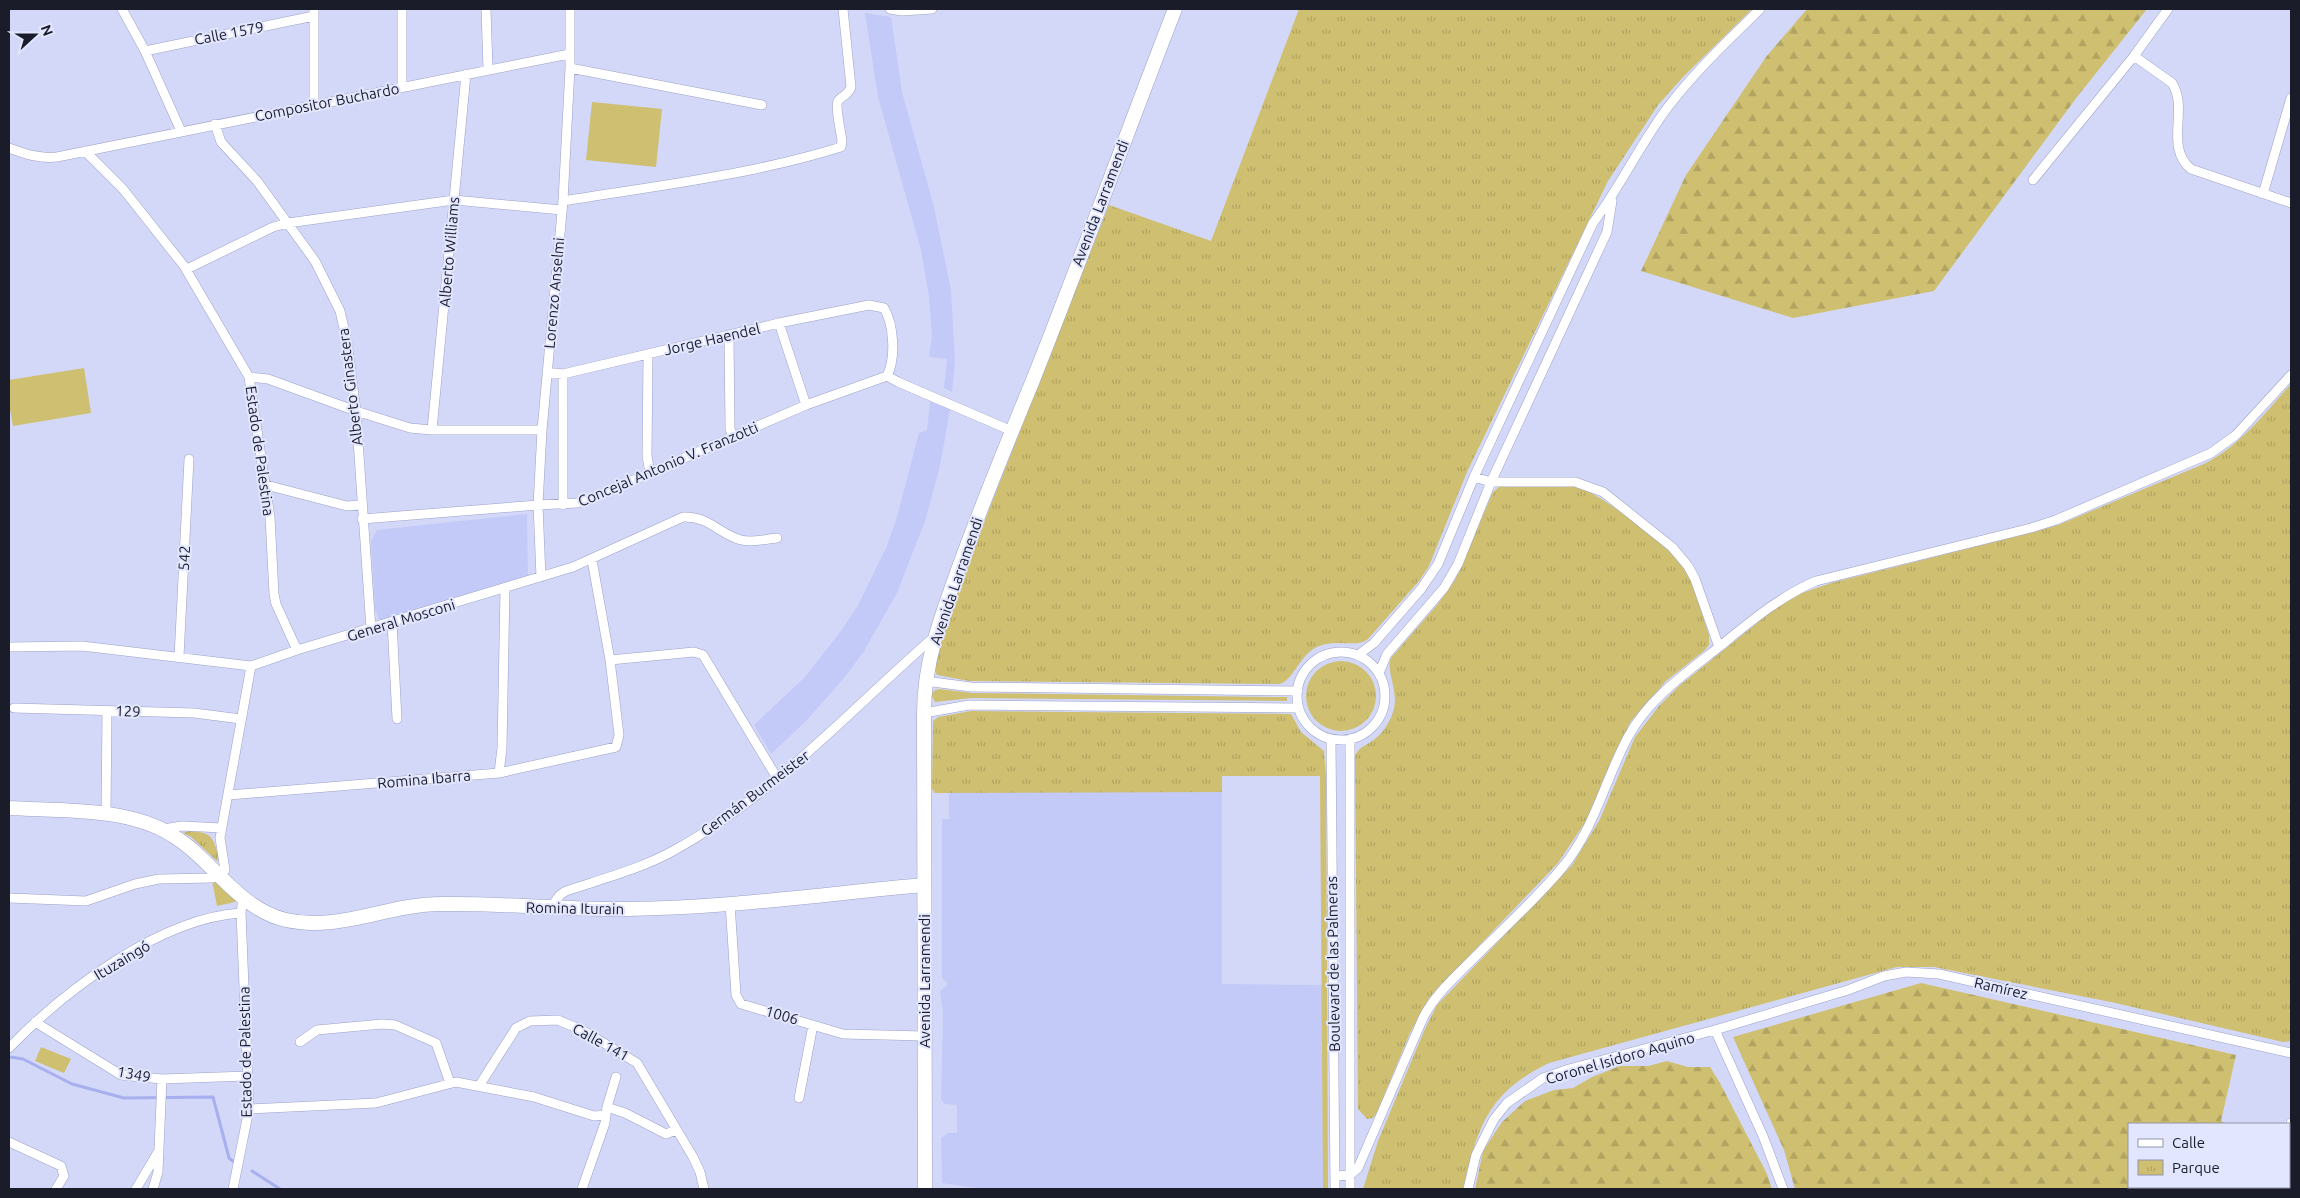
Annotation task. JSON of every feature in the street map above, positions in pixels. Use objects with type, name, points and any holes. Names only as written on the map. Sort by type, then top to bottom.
[{"type":"main road","name":"Avenida Larramendi","points":[[925,1189],[924,712],[925,681],[934,637],[971,534],[1175,9]]},
{"type":"main road","name":"Romina Iturain","points":[[9,808],[106,814],[142,820],[163,829],[186,844],[240,895],[272,916],[284,920],[314,923],[344,921],[406,908],[441,904],[644,909],[923,885]]},
{"type":"street","points":[[122,9],[145,51],[181,131]]},
{"type":"street","points":[[402,9],[402,87]]},
{"type":"street","points":[[486,9],[488,69]]},
{"type":"street","name":"Lorenzo Anselmi","points":[[541,577],[538,505],[542,430],[562,206],[570,68],[570,9]]},
{"type":"street","points":[[187,269],[273,227],[288,223],[454,200],[562,206],[819,154],[841,146],[842,141],[836,105],[850,91],[851,86],[843,9]]},
{"type":"street","points":[[890,9],[902,11],[932,9]]},
{"type":"street","points":[[1358,655],[1374,643],[1430,576],[1442,555],[1474,477],[1593,223],[1612,198],[1635,157],[1669,106],[1703,66],[1760,9]]},
{"type":"street","points":[[2033,180],[2134,56],[2168,9]]},
{"type":"street","points":[[314,12],[314,104]]},
{"type":"street","name":"Calle 1579","points":[[145,51],[314,12]]},
{"type":"street","name":"Compositor Buchardo","points":[[9,148],[46,158],[569,54]]},
{"type":"street","points":[[2134,56],[2172,83],[2175,88],[2178,98],[2178,147],[2184,163],[2191,169],[2291,203]]},
{"type":"street","points":[[570,68],[762,105]]},
{"type":"street","name":"Alberto Williams","points":[[432,430],[466,74]]},
{"type":"street","points":[[2263,194],[2291,98]]},
{"type":"street","name":"Alberto Ginastera","points":[[215,124],[221,142],[258,181],[315,261],[340,311],[347,342],[356,411],[361,506],[371,629]]},
{"type":"street","name":"Estado de Palestina","points":[[85,151],[123,189],[187,269],[249,377],[270,517],[274,594],[276,604],[297,650]]},
{"type":"street","points":[[1379,673],[1387,654],[1433,601],[1451,576],[1491,482],[1607,232],[1612,198]]},
{"type":"street","name":"Jorge Haendel","points":[[547,372],[563,374],[779,323],[869,305],[884,308],[888,315],[894,358],[887,376]]},
{"type":"street","points":[[779,323],[806,405]]},
{"type":"street","points":[[729,335],[730,429],[732,437]]},
{"type":"street","points":[[648,354],[647,456],[650,473]]},
{"type":"street","points":[[563,374],[563,505]]},
{"type":"street","points":[[1335,1176],[1350,1175],[1358,1168],[1423,1018],[1433,1002],[1448,983],[1540,893],[1568,860],[1591,824],[1628,738],[1641,716],[1674,683],[1778,600],[1816,581],[2031,528],[2056,520],[2194,462],[2225,444],[2236,435],[2291,375]]},
{"type":"street","points":[[887,376],[1012,430]]},
{"type":"street","name":"Concejal Antonio V. Franzotti","points":[[362,519],[538,505],[563,505],[590,499],[806,405],[887,376]]},
{"type":"street","points":[[249,377],[268,379],[356,411],[410,428],[432,430],[542,430]]},
{"type":"street","name":"542","points":[[179,657],[189,459]]},
{"type":"street","points":[[1474,477],[1491,482],[1565,481],[1584,484],[1603,492],[1672,547],[1688,566],[1695,579],[1719,647]]},
{"type":"street","points":[[266,485],[347,506],[361,506]]},
{"type":"street","name":"General Mosconi","points":[[9,648],[62,645],[251,666],[297,650],[505,589],[592,560],[683,517],[704,520],[743,541],[777,538]]},
{"type":"street","points":[[592,560],[610,660],[694,652],[703,655],[777,778]]},
{"type":"street","points":[[499,773],[502,748],[505,589]]},
{"type":"street","points":[[392,622],[397,719]]},
{"type":"street","name":"Germán Burmeister","points":[[550,908],[566,890],[655,860],[719,822],[825,739],[895,671],[934,637]]},
{"type":"street","points":[[1337,652],[1358,655],[1370,663],[1379,673],[1385,693],[1382,714],[1369,730],[1350,739],[1331,738],[1320,734],[1310,726],[1299,708],[1298,690],[1306,670],[1323,656],[1337,652]]},
{"type":"street","name":"Romina Ibarra","points":[[229,795],[499,773],[616,747],[620,735],[610,660]]},
{"type":"street","points":[[9,898],[86,901],[141,882],[209,878],[220,875],[226,868],[220,846],[222,828],[251,666]]},
{"type":"street","points":[[925,681],[971,687],[1298,690]]},
{"type":"street","points":[[924,712],[969,705],[1299,708]]},
{"type":"street","name":"129","points":[[14,708],[194,713],[241,719]]},
{"type":"street","points":[[106,814],[107,711]]},
{"type":"street","name":"Boulevard de las Palmeras","points":[[1331,738],[1335,1189]]},
{"type":"street","name":"Boulevard de las Palmeras","points":[[1350,739],[1350,1189]]},
{"type":"street","points":[[163,829],[182,826],[222,828]]},
{"type":"street","points":[[240,895],[241,913]]},
{"type":"street","name":"1006","points":[[730,903],[738,1000],[741,1004],[855,1035],[924,1036]]},
{"type":"street","name":"Estado de Palestina","points":[[233,1189],[249,1109],[241,913]]},
{"type":"street","name":"Ituzaingó","points":[[9,1048],[35,1022],[77,988],[133,951],[197,922],[217,916],[241,913]]},
{"type":"street","name":"Ramírez","points":[[1715,1030],[1848,990],[1884,976],[1906,972],[1922,972],[1939,974],[2291,1053]]},
{"type":"street","name":"Calle 141","points":[[479,1086],[519,1025],[530,1021],[558,1020],[584,1031],[637,1063],[697,1164],[704,1189]]},
{"type":"street","name":"1349","points":[[35,1022],[115,1072],[130,1076],[162,1079],[247,1076]]},
{"type":"street","points":[[300,1042],[317,1030],[395,1025],[436,1042],[450,1083]]},
{"type":"street","points":[[799,1098],[813,1025]]},
{"type":"street","points":[[1715,1030],[1766,1143],[1782,1189]]},
{"type":"street","name":"Coronel Isidoro Aquino","points":[[1468,1189],[1476,1155],[1494,1119],[1507,1103],[1531,1086],[1569,1069],[1715,1030]]},
{"type":"street","points":[[582,1189],[616,1077]]},
{"type":"street","points":[[153,1189],[157,1180],[162,1079]]},
{"type":"street","points":[[249,1109],[285,1109],[376,1103],[450,1083],[462,1082],[539,1098],[594,1116],[606,1111],[625,1113],[666,1134],[676,1130]]},
{"type":"street","points":[[9,1142],[61,1166],[64,1176],[56,1189]]},
{"type":"street","points":[[136,1189],[158,1152]]},
{"type":"shaded area","points":[[865,13],[891,17],[902,92],[934,207],[951,290],[955,362],[952,392],[944,388],[947,359],[929,357],[932,336],[929,297],[921,250],[878,97]]},
{"type":"shaded area","points":[[930,402],[950,409],[946,433],[939,470],[925,521],[897,593],[864,651],[845,677],[807,720],[771,754],[754,725],[805,677],[857,607],[886,548],[897,517],[919,433],[927,430]]},
{"type":"shaded area","points":[[527,514],[528,576],[380,622],[375,609],[371,541],[377,530]]},
{"type":"shaded area","points":[[949,790],[1222,792],[1222,984],[1322,985],[1323,1189],[981,1189],[942,1183],[941,1138],[948,1133],[957,1133],[957,1105],[945,1104],[941,1100],[943,1013],[940,991],[948,984],[942,978],[942,819],[949,819]]},
{"type":"green space","points":[[1299,9],[1752,9],[1683,77],[1658,105],[1608,181],[1467,472],[1429,566],[1419,581],[1368,639],[1357,643],[1330,643],[1315,648],[1309,652],[1289,678],[1280,684],[969,681],[937,675],[934,669],[948,614],[1109,205],[1211,241]]},
{"type":"green space","points":[[1807,9],[2147,9],[2077,97],[1934,291],[1793,318],[1641,271],[1686,175],[1766,57]]},
{"type":"green space","points":[[592,102],[662,109],[656,167],[586,160]]},
{"type":"green space","points":[[84,368],[91,413],[13,426],[9,404],[9,380]]},
{"type":"green space","points":[[2291,384],[2291,1041],[2283,1042],[2111,1002],[1934,967],[1897,967],[1549,1063],[1528,1074],[1512,1087],[1498,1100],[1488,1114],[1474,1147],[1463,1189],[1363,1189],[1378,1141],[1424,1031],[1437,1005],[1572,865],[1599,821],[1635,737],[1659,706],[1679,686],[1777,607],[1802,593],[1831,583],[2058,525],[2206,463],[2219,456],[2241,438]]},
{"type":"green space","points":[[1551,485],[1580,488],[1603,500],[1635,522],[1665,547],[1688,574],[1709,635],[1709,645],[1666,681],[1631,721],[1615,752],[1586,821],[1558,863],[1429,998],[1410,1033],[1377,1112],[1373,1118],[1367,1119],[1358,1109],[1355,756],[1360,749],[1382,732],[1393,712],[1395,697],[1390,669],[1391,658],[1437,605],[1455,580],[1493,492],[1500,486]]},
{"type":"green space","points":[[1348,661],[1361,667],[1370,676],[1374,682],[1376,696],[1374,710],[1366,721],[1355,729],[1334,731],[1327,729],[1316,721],[1308,710],[1306,689],[1308,682],[1316,671],[1327,663]]},
{"type":"green space","points":[[935,690],[972,693],[1287,697],[1287,701],[972,698],[935,702],[931,695]]},
{"type":"green space","points":[[971,711],[1291,714],[1301,732],[1324,751],[1326,776],[1222,776],[1222,792],[935,793],[932,789],[933,721],[938,717]]},
{"type":"green space","points":[[1320,776],[1326,776],[1328,1189],[1323,1189]]},
{"type":"green space","points":[[189,831],[210,836],[219,857],[217,861],[191,837],[183,833]]},
{"type":"green space","points":[[216,879],[237,900],[235,902],[217,906],[212,881]]},
{"type":"green space","points":[[1921,983],[2236,1055],[2221,1121],[2225,1123],[2128,1123],[2128,1188],[2264,1189],[1795,1189],[1784,1150],[1733,1037]]},
{"type":"green space","points":[[41,1047],[71,1059],[64,1073],[35,1061]]},
{"type":"green space","points":[[1667,1061],[1688,1067],[1710,1067],[1767,1174],[1772,1189],[1475,1189],[1483,1151],[1502,1122],[1525,1101],[1554,1090],[1573,1088],[1592,1077],[1620,1066],[1648,1066]]},
{"type":"waterway","points":[[10,1057],[23,1059],[72,1084],[124,1098],[213,1097],[229,1158],[234,1162]]},
{"type":"waterway","points":[[252,1171],[280,1189]]}]
